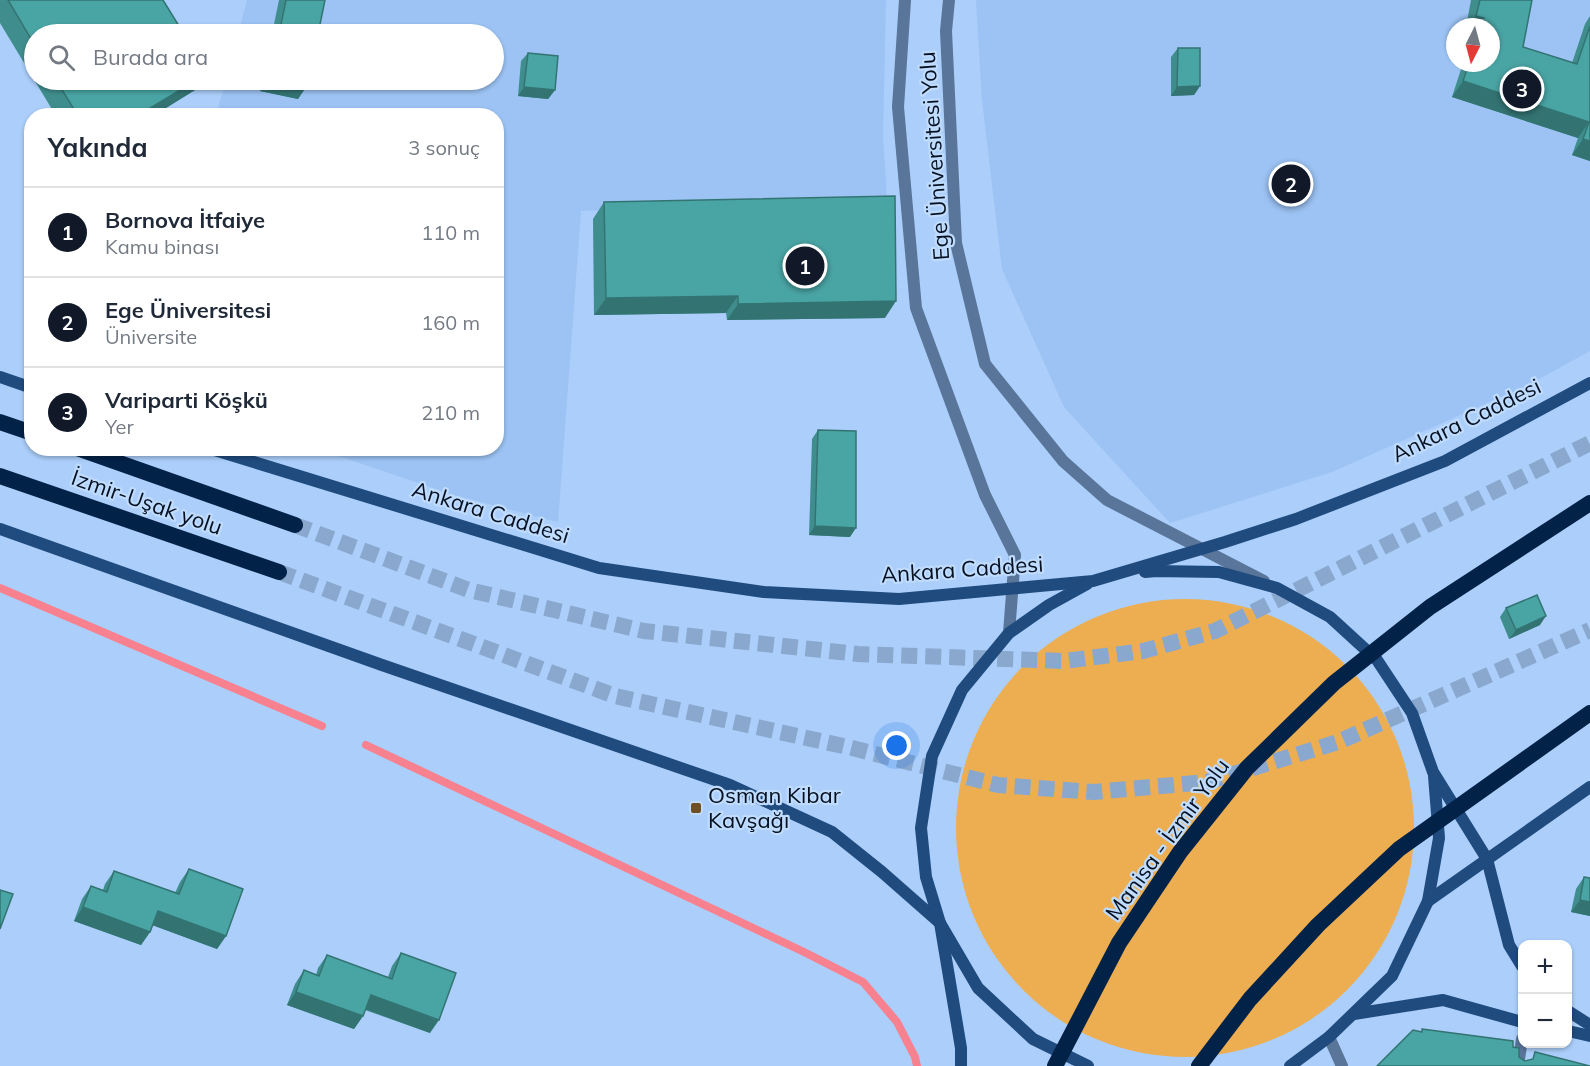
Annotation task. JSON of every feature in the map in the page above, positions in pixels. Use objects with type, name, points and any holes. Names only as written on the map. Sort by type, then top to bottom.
[{"type":"highway","points":[[0,422],[24,430]]},
{"type":"highway","points":[[100,456],[295,525]]},
{"type":"highway","name":"İzmir-Uşak yolu","points":[[0,476],[279,572]]},
{"type":"highway","name":"Manisa - İzmir Yolu","points":[[1055,1066],[1119,943],[1180,852],[1247,768],[1334,683],[1430,607],[1590,503]]},
{"type":"highway","points":[[1199,1066],[1250,999],[1318,925],[1399,849],[1590,713]]},
{"type":"main road","points":[[0,377],[24,385]]},
{"type":"main road","name":"Ankara Caddesi","points":[[234,456],[599,568],[764,592],[899,599],[1093,581],[1200,550],[1296,519],[1445,461],[1590,383]]},
{"type":"main road","points":[[0,529],[382,665],[730,785],[832,832],[940,923],[978,988],[1033,1039],[1088,1066]]},
{"type":"main road","points":[[961,1066],[961,1048],[940,923],[926,877],[921,828],[932,756],[962,690],[1009,633],[1049,604],[1093,581],[1156,571],[1219,572],[1277,588],[1330,617],[1377,660],[1412,713],[1433,772],[1487,859],[1509,945],[1518,960]]},
{"type":"main road","points":[[1278,1066],[1292,1064],[1329,1037],[1392,976],[1428,901],[1439,838],[1433,772]]},
{"type":"main road","points":[[1428,901],[1590,787]]},
{"type":"main road","points":[[1354,1014],[1443,1000],[1518,1021]]},
{"type":"main road","points":[[1572,1014],[1590,1025]]},
{"type":"main road","points":[[1572,1032],[1590,1036]]},
{"type":"street","name":"Ege Üniversitesi Yolu","points":[[905,0],[898,107],[916,308],[985,495],[1015,555],[1009,633]]},
{"type":"street","name":"Ege Üniversitesi Yolu","points":[[949,0],[946,31],[956,243],[984,364],[1064,461],[1107,500],[1277,588]]},
{"type":"street","points":[[1329,1037],[1342,1066]]},
{"type":"street","points":[[1518,1066],[1521,1048]]},
{"type":"shaded area","points":[[247,0],[886,0],[883,137],[887,199],[581,211],[558,522],[454,495],[339,456],[504,456],[504,108],[218,108],[223,90],[504,90],[504,24],[241,24]]},
{"type":"shaded area","points":[[976,0],[1590,0],[1590,351],[1530,384],[1332,472],[1170,523],[1064,407],[1002,269],[982,100]]},
{"type":"shaded area","points":[[1185,599],[1230,603],[1273,616],[1312,637],[1347,666],[1376,701],[1397,740],[1410,783],[1414,828],[1410,873],[1397,916],[1376,955],[1347,990],[1312,1019],[1273,1040],[1230,1053],[1185,1057],[1140,1053],[1097,1040],[1058,1019],[1023,990],[994,955],[973,916],[960,873],[956,828],[960,783],[973,740],[994,701],[1023,666],[1058,637],[1097,616],[1140,603]]},
{"type":"building","points":[[8,0],[163,0],[178,24],[24,24],[24,27]]},
{"type":"building","points":[[286,0],[325,0],[320,24],[281,24]]},
{"type":"building","points":[[1480,0],[1532,0],[1523,47],[1577,64],[1590,26],[1590,141],[1583,139],[1589,122],[1463,81],[1466,72],[1500,72],[1500,18],[1476,16]]},
{"type":"building","points":[[1178,48],[1200,48],[1200,86],[1177,87]]},
{"type":"building","points":[[528,53],[558,56],[555,90],[524,87]]},
{"type":"building","points":[[62,90],[180,90],[150,108],[73,108]]},
{"type":"building","points":[[895,196],[896,301],[738,304],[738,296],[606,298],[604,202]]},
{"type":"building","points":[[818,430],[856,431],[856,528],[815,526]]},
{"type":"building","points":[[1537,595],[1546,616],[1516,630],[1506,608]]},
{"type":"building","points":[[189,869],[243,889],[226,936],[158,911],[150,932],[83,907],[91,886],[107,892],[114,871],[179,894]]},
{"type":"building","points":[[1584,877],[1590,878],[1590,902],[1580,900]]},
{"type":"building","points":[[0,890],[13,894],[0,929]]},
{"type":"building","points":[[401,953],[456,973],[439,1020],[371,995],[363,1016],[296,992],[304,970],[319,976],[327,955],[392,979]]},
{"type":"building","points":[[1422,1029],[1513,1041],[1513,1047],[1519,1048],[1519,1057],[1525,1061],[1533,1059],[1535,1052],[1590,1066],[1377,1066],[1413,1030],[1422,1032]]},
{"type":"waterway","points":[[0,588],[322,726]]},
{"type":"waterway","points":[[366,745],[863,982],[897,1022],[915,1057],[917,1066]]},
{"type":"tunnel","points":[[295,525],[469,590],[644,631],[858,654],[1064,661],[1143,651],[1215,631],[1590,443]]},
{"type":"tunnel","points":[[279,572],[615,696],[848,747],[998,785],[1094,792],[1207,782],[1338,742],[1590,630]]},
{"type":"place","name":"Variparti Köşkü","points":[[1522,89]]},
{"type":"place","name":"Ege Üniversitesi","points":[[1291,184]]},
{"type":"place","name":"Bornova İtfaiye","points":[[805,266]]},
{"type":"place","name":"Osman Kibar Kavşağı","points":[[696,808]]}]
